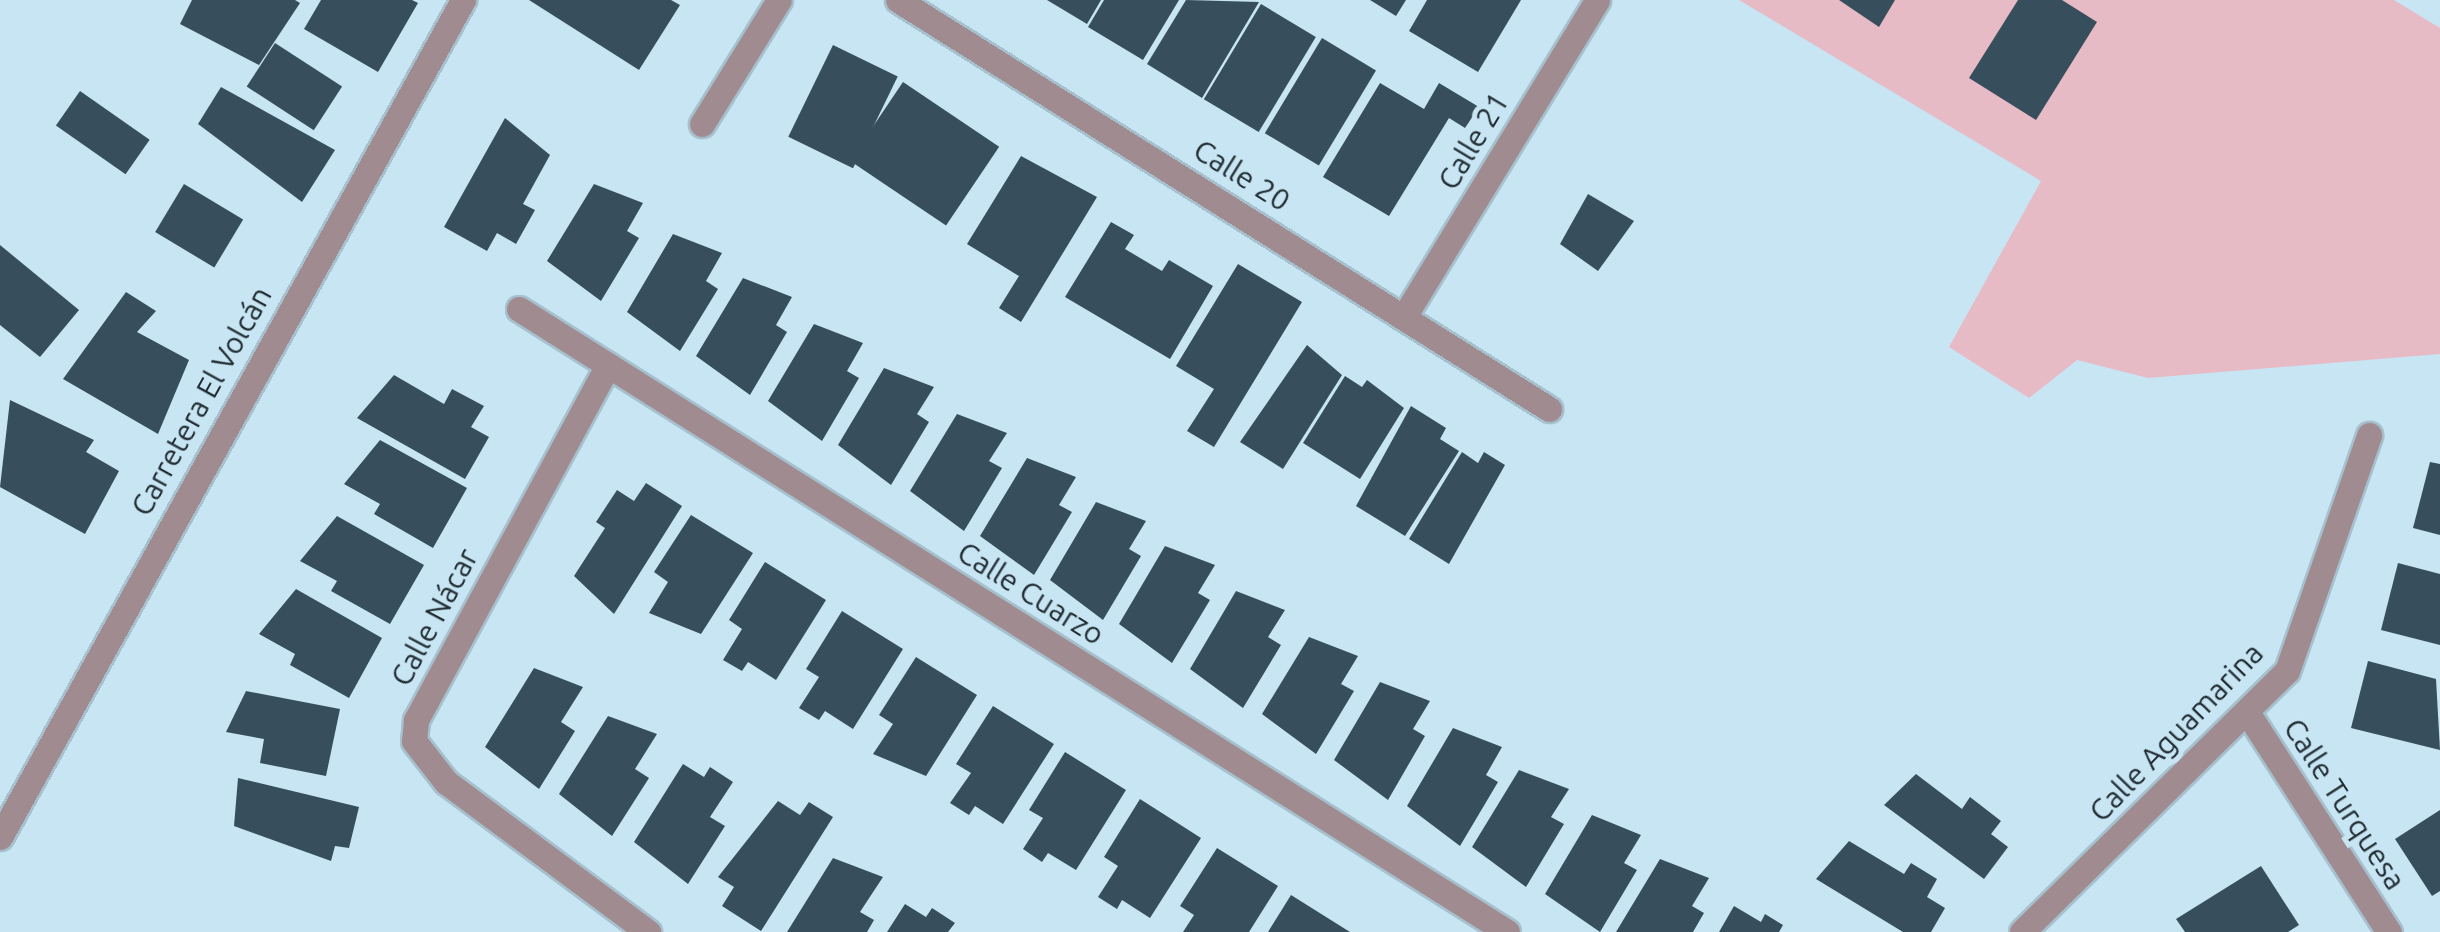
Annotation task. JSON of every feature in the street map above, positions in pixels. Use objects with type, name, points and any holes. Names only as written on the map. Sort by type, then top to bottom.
[{"type":"street","name":"Carretera El Volcán","points":[[0,836],[463,0]]},
{"type":"street","points":[[702,124],[779,0]]},
{"type":"street","name":"Calle 20","points":[[898,0],[1549,409]]},
{"type":"street","name":"Calle 21","points":[[1405,315],[1597,0]]},
{"type":"street","name":"Calle Cuarzo","points":[[520,308],[1507,932]]},
{"type":"street","name":"Calle Nácar","points":[[608,365],[416,720],[414,741],[446,782],[640,929]]},
{"type":"street","name":"Calle Aguamarina","points":[[2022,932],[2286,671],[2305,629],[2369,435]]},
{"type":"street","name":"Calle Turquesa","points":[[2246,712],[2389,932]]},
{"type":"shaded area","points":[[1739,0],[2394,0],[2440,28],[2440,354],[2148,378],[2077,360],[2029,398],[1949,347],[2041,181]]},
{"type":"building","points":[[192,0],[300,3],[259,65],[180,24]]},
{"type":"building","points":[[321,0],[418,3],[378,72],[304,29]]},
{"type":"building","points":[[529,0],[671,0],[680,5],[639,70]]},
{"type":"building","points":[[1047,0],[1101,0],[1087,24]]},
{"type":"building","points":[[1104,0],[1179,0],[1143,60],[1088,27]]},
{"type":"building","points":[[1186,0],[1259,2],[1202,98],[1147,64]]},
{"type":"building","points":[[1370,0],[1406,0],[1396,16]]},
{"type":"building","points":[[1427,0],[1521,0],[1478,72],[1409,31]]},
{"type":"building","points":[[1839,0],[1895,0],[1879,27]]},
{"type":"building","points":[[2018,0],[2062,0],[2097,22],[2036,120],[1969,78]]},
{"type":"building","points":[[1261,4],[1316,37],[1259,132],[1204,99]]},
{"type":"building","points":[[1322,38],[1376,70],[1319,166],[1265,133]]},
{"type":"building","points":[[275,43],[342,87],[314,130],[247,87]]},
{"type":"building","points":[[833,45],[898,77],[853,168],[788,137]]},
{"type":"building","points":[[903,82],[999,147],[946,226],[850,161]]},
{"type":"building","points":[[1380,83],[1424,109],[1439,83],[1479,107],[1465,128],[1449,118],[1389,216],[1323,177]]},
{"type":"building","points":[[221,87],[335,150],[302,202],[198,124]]},
{"type":"building","points":[[80,91],[150,140],[126,174],[56,125]]},
{"type":"building","points":[[505,118],[550,155],[523,204],[535,210],[516,244],[497,233],[487,251],[444,227]]},
{"type":"building","points":[[1021,156],[1097,197],[1021,322],[999,308],[1019,276],[967,244]]},
{"type":"building","points":[[184,184],[243,220],[214,268],[155,232]]},
{"type":"building","points":[[594,184],[643,203],[627,231],[639,238],[601,301],[547,261]]},
{"type":"building","points":[[1588,194],[1634,221],[1598,271],[1560,244]]},
{"type":"building","points":[[1111,222],[1134,235],[1125,249],[1162,271],[1169,260],[1213,286],[1170,359],[1065,297]]},
{"type":"building","points":[[673,234],[722,253],[706,281],[718,289],[680,351],[627,312]]},
{"type":"building","points":[[0,245],[79,310],[40,357],[0,325]]},
{"type":"building","points":[[1238,264],[1302,302],[1214,447],[1187,431],[1214,389],[1176,366]]},
{"type":"building","points":[[743,278],[792,297],[776,325],[787,332],[750,395],[696,356]]},
{"type":"building","points":[[126,292],[156,311],[137,332],[189,360],[158,434],[63,379]]},
{"type":"building","points":[[814,324],[863,343],[847,371],[859,378],[822,441],[768,401]]},
{"type":"building","points":[[1307,345],[1342,375],[1283,469],[1240,442]]},
{"type":"building","points":[[884,368],[934,387],[917,414],[929,422],[891,485],[838,445]]},
{"type":"building","points":[[394,375],[444,404],[452,389],[484,406],[471,427],[489,437],[465,479],[357,418]]},
{"type":"building","points":[[1345,376],[1362,387],[1367,380],[1404,408],[1360,479],[1303,443]]},
{"type":"building","points":[[10,400],[94,440],[86,452],[119,471],[85,534],[0,487]]},
{"type":"building","points":[[1411,406],[1446,428],[1440,439],[1459,451],[1405,536],[1356,506]]},
{"type":"building","points":[[957,414],[1007,433],[989,461],[1002,468],[964,531],[910,491]]},
{"type":"building","points":[[380,440],[467,488],[433,548],[374,514],[380,504],[344,484]]},
{"type":"building","points":[[1462,452],[1478,463],[1484,452],[1505,465],[1449,564],[1409,539]]},
{"type":"building","points":[[1027,458],[1076,477],[1059,505],[1072,512],[1034,575],[980,536]]},
{"type":"building","points":[[2430,462],[2440,464],[2440,535],[2413,528]]},
{"type":"building","points":[[646,483],[682,506],[614,614],[574,576],[605,528],[596,522],[617,490],[634,501]]},
{"type":"building","points":[[1096,502],[1146,521],[1129,549],[1141,556],[1103,620],[1050,580]]},
{"type":"building","points":[[691,515],[753,553],[701,634],[649,613],[668,582],[654,572]]},
{"type":"building","points":[[337,516],[424,565],[390,624],[331,591],[337,581],[300,561]]},
{"type":"building","points":[[1165,546],[1215,565],[1198,593],[1210,600],[1172,663],[1119,624]]},
{"type":"building","points":[[765,562],[826,600],[776,680],[748,662],[742,671],[723,660],[742,629],[729,620]]},
{"type":"building","points":[[2398,563],[2440,574],[2440,645],[2381,630]]},
{"type":"building","points":[[296,589],[382,638],[349,698],[290,665],[295,654],[259,634]]},
{"type":"building","points":[[1236,591],[1285,610],[1268,637],[1281,645],[1243,708],[1190,669]]},
{"type":"building","points":[[842,611],[903,649],[853,729],[825,711],[819,720],[799,708],[819,677],[806,669]]},
{"type":"building","points":[[1309,637],[1358,656],[1341,684],[1354,691],[1316,754],[1262,714]]},
{"type":"building","points":[[916,657],[977,695],[926,776],[873,754],[893,724],[879,715]]},
{"type":"building","points":[[2368,661],[2436,679],[2440,750],[2351,728]]},
{"type":"building","points":[[534,668],[583,687],[561,722],[575,731],[539,789],[485,747]]},
{"type":"building","points":[[1380,682],[1430,701],[1413,729],[1425,736],[1388,800],[1334,760]]},
{"type":"building","points":[[246,691],[340,709],[326,776],[260,763],[264,739],[226,732]]},
{"type":"building","points":[[993,706],[1054,744],[1003,824],[975,806],[969,815],[950,803],[971,773],[956,764]]},
{"type":"building","points":[[608,716],[657,734],[635,769],[649,778],[612,836],[559,794]]},
{"type":"building","points":[[1453,728],[1502,747],[1486,775],[1498,782],[1460,846],[1407,806]]},
{"type":"building","points":[[1065,752],[1126,790],[1076,870],[1048,853],[1042,862],[1023,849],[1043,818],[1029,810]]},
{"type":"building","points":[[683,764],[704,777],[710,767],[733,782],[710,817],[725,826],[688,884],[634,842]]},
{"type":"building","points":[[1519,770],[1569,789],[1551,817],[1564,824],[1526,887],[1472,847]]},
{"type":"building","points":[[1916,774],[1962,809],[1970,797],[2001,821],[1991,834],[2008,847],[1984,879],[1884,805]]},
{"type":"building","points":[[238,778],[359,807],[349,848],[335,846],[331,861],[234,826]]},
{"type":"building","points":[[1140,799],[1201,838],[1150,918],[1122,900],[1117,909],[1098,897],[1118,866],[1104,857]]},
{"type":"building","points":[[778,801],[800,815],[809,802],[833,817],[761,931],[722,906],[734,887],[718,877]]},
{"type":"building","points":[[2440,810],[2440,891],[2432,896],[2395,839]]},
{"type":"building","points":[[1592,815],[1641,835],[1624,863],[1637,870],[1600,932],[1545,894]]},
{"type":"building","points":[[1849,841],[1904,874],[1911,863],[1937,879],[1927,897],[1945,908],[1931,932],[1903,932],[1816,879]]},
{"type":"building","points":[[1217,848],[1278,886],[1249,932],[1183,932],[1194,915],[1180,906]]},
{"type":"building","points":[[833,858],[883,877],[860,912],[874,920],[867,932],[787,932]]},
{"type":"building","points":[[1660,859],[1709,878],[1692,906],[1704,913],[1693,932],[1616,932]]},
{"type":"building","points":[[2261,866],[2299,925],[2288,932],[2185,932],[2176,919]]},
{"type":"building","points":[[1291,895],[1350,932],[1268,932]]},
{"type":"building","points":[[905,904],[926,917],[932,908],[955,923],[948,932],[887,932]]},
{"type":"building","points":[[1734,906],[1761,922],[1765,914],[1783,925],[1779,932],[1719,932]]}]
